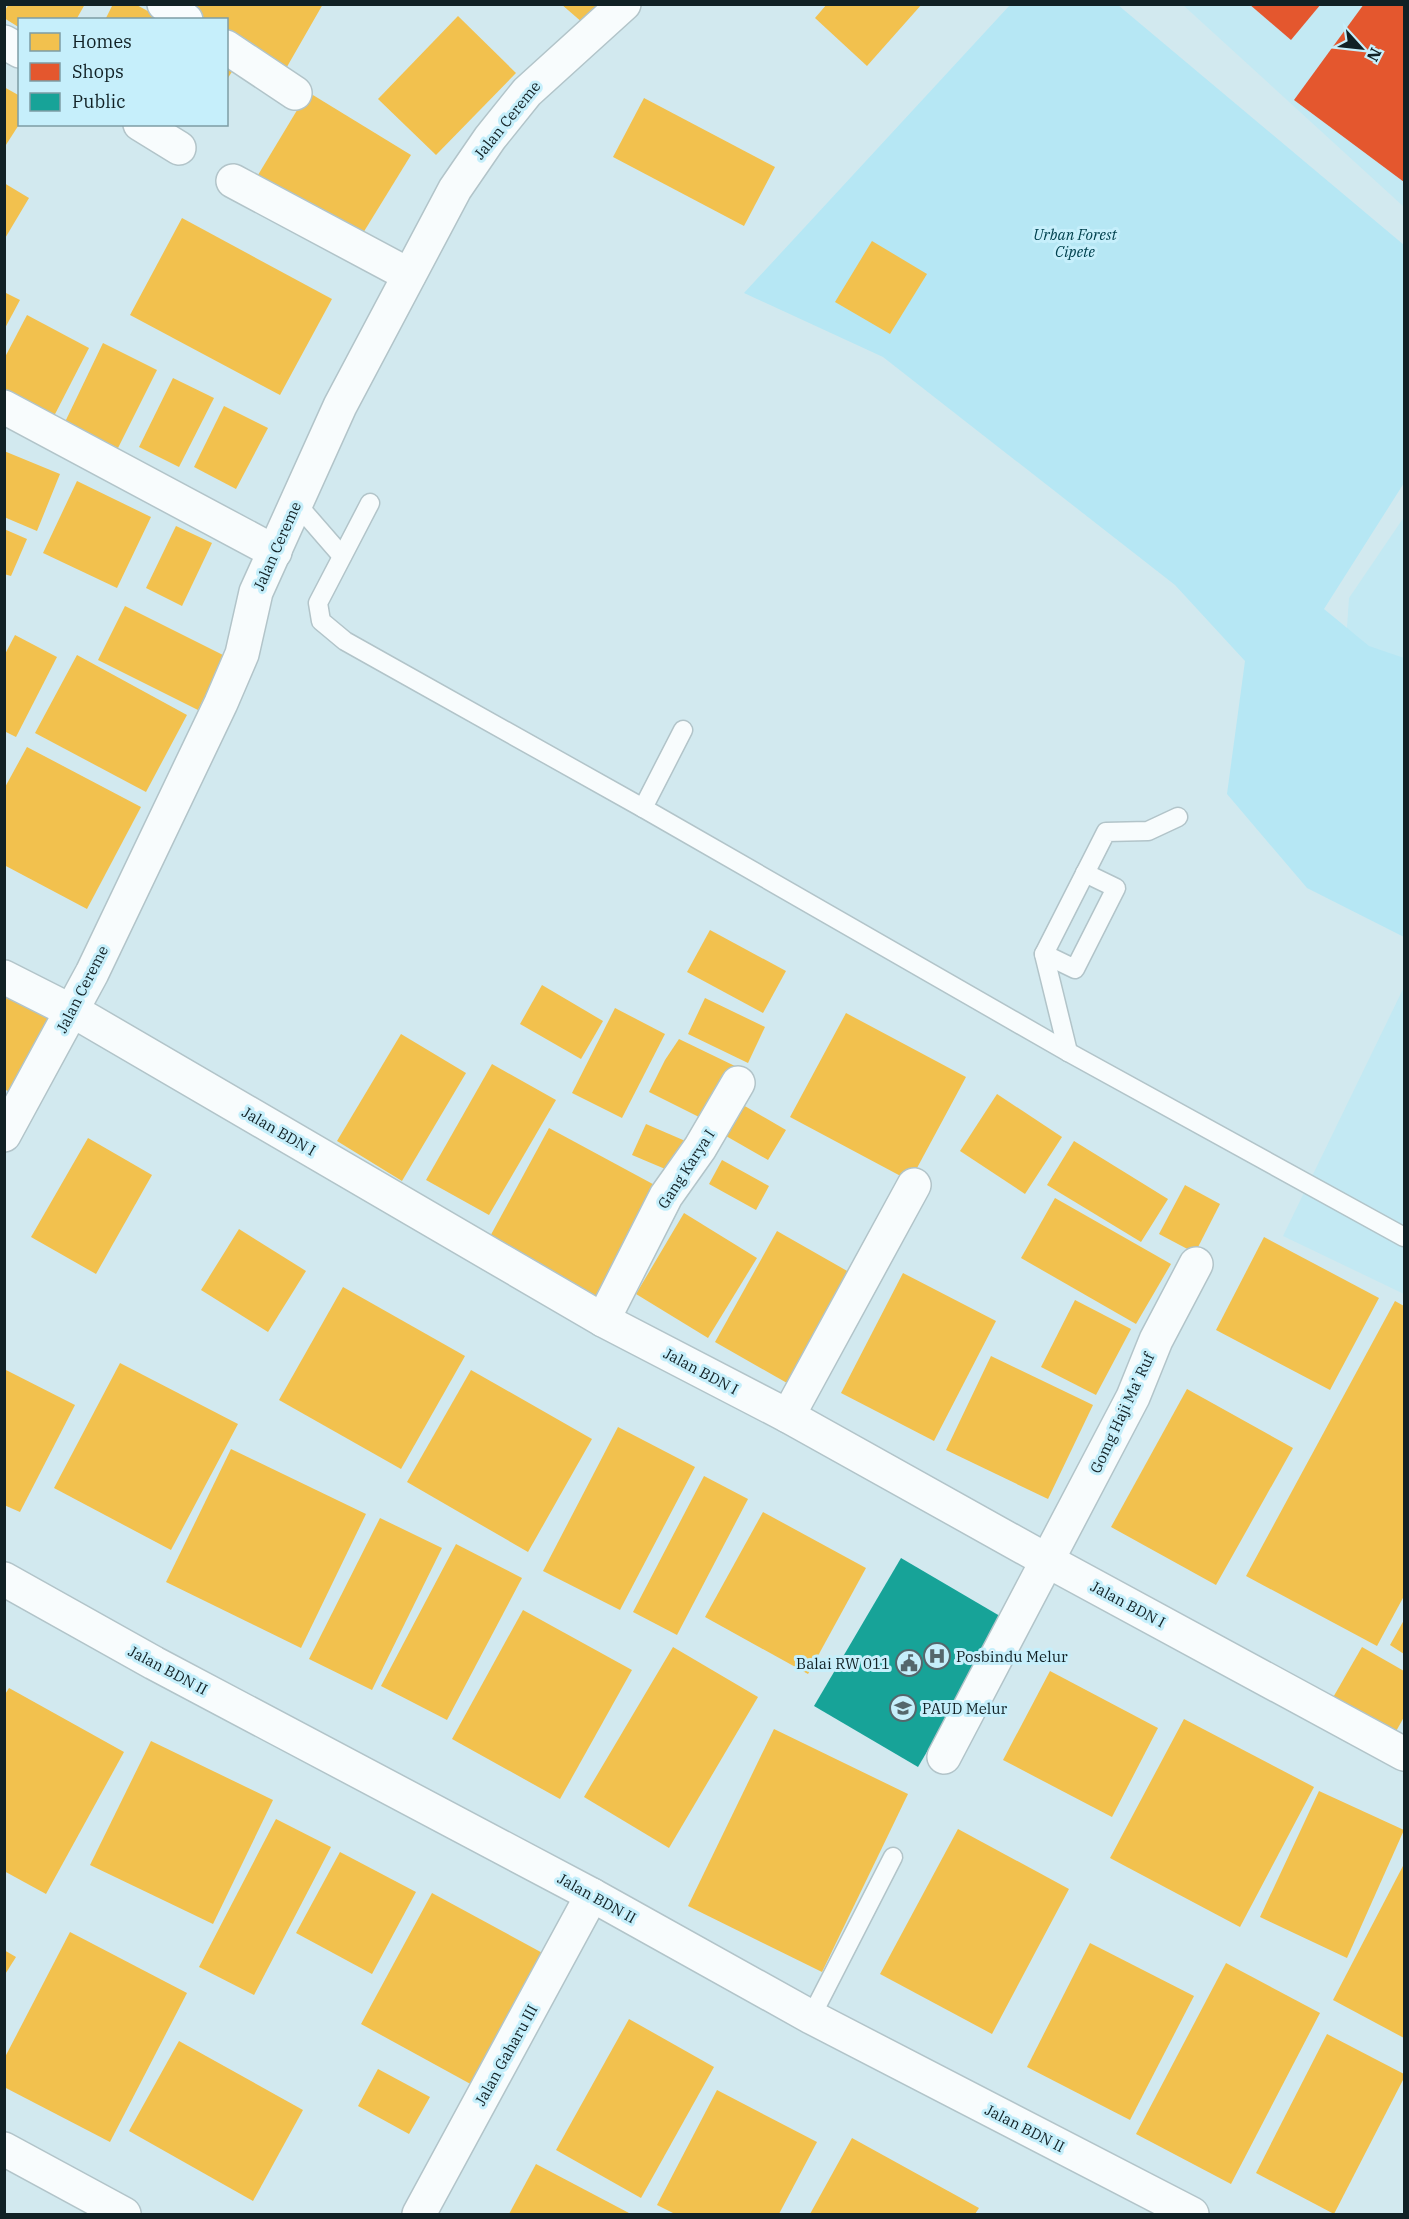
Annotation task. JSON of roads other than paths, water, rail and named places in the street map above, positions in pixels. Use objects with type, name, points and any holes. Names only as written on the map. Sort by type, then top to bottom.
[{"type":"street","points":[[164,4],[183,18]]},
{"type":"street","name":"Jalan Cereme","points":[[4,1135],[71,1011],[229,686],[242,654],[256,592],[339,406],[455,189],[490,138],[526,92],[624,4]]},
{"type":"street","points":[[4,42],[18,50]]},
{"type":"street","points":[[228,48],[295,93]]},
{"type":"street","points":[[143,126],[179,148]]},
{"type":"street","points":[[233,181],[409,275]]},
{"type":"street","points":[[4,407],[275,552]]},
{"type":"street","name":"Jalan BDN I","points":[[4,977],[71,1011],[603,1320],[788,1416],[1048,1561],[1404,1754]]},
{"type":"street","name":"Gang Karya I","points":[[603,1320],[666,1196],[700,1148],[738,1083]]},
{"type":"street","points":[[788,1416],[914,1185]]},
{"type":"street","name":"Gomg Haji Ma’ Ruf","points":[[944,1757],[1133,1397],[1156,1340],[1196,1264]]},
{"type":"street","name":"Jalan BDN II","points":[[4,1579],[154,1664],[592,1895],[811,2017],[1192,2214]]},
{"type":"street","name":"Jalan Gaharu III","points":[[419,2214],[592,1895]]},
{"type":"street","points":[[4,2149],[124,2214]]},
{"type":"lane","points":[[296,503],[342,556]]},
{"type":"lane","points":[[370,503],[318,603],[321,621],[345,640],[1068,1052],[1404,1237]]},
{"type":"lane","points":[[643,808],[683,730]]},
{"type":"lane","points":[[1068,1052],[1044,954],[1106,832],[1148,831],[1178,817]]},
{"type":"lane","points":[[1044,954],[1075,969],[1112,897],[1116,888],[1085,873]]},
{"type":"lane","points":[[811,2017],[893,1857]]},
{"type":"place","name":"Posbindu Melur","points":[[937,1656]]},
{"type":"place","name":"Balai RW 011","points":[[909,1663]]},
{"type":"place","name":"PAUD Melur","points":[[903,1708]]},
{"type":"park label","name":"Urban Forest Cipete","points":[[1075,242]]}]
